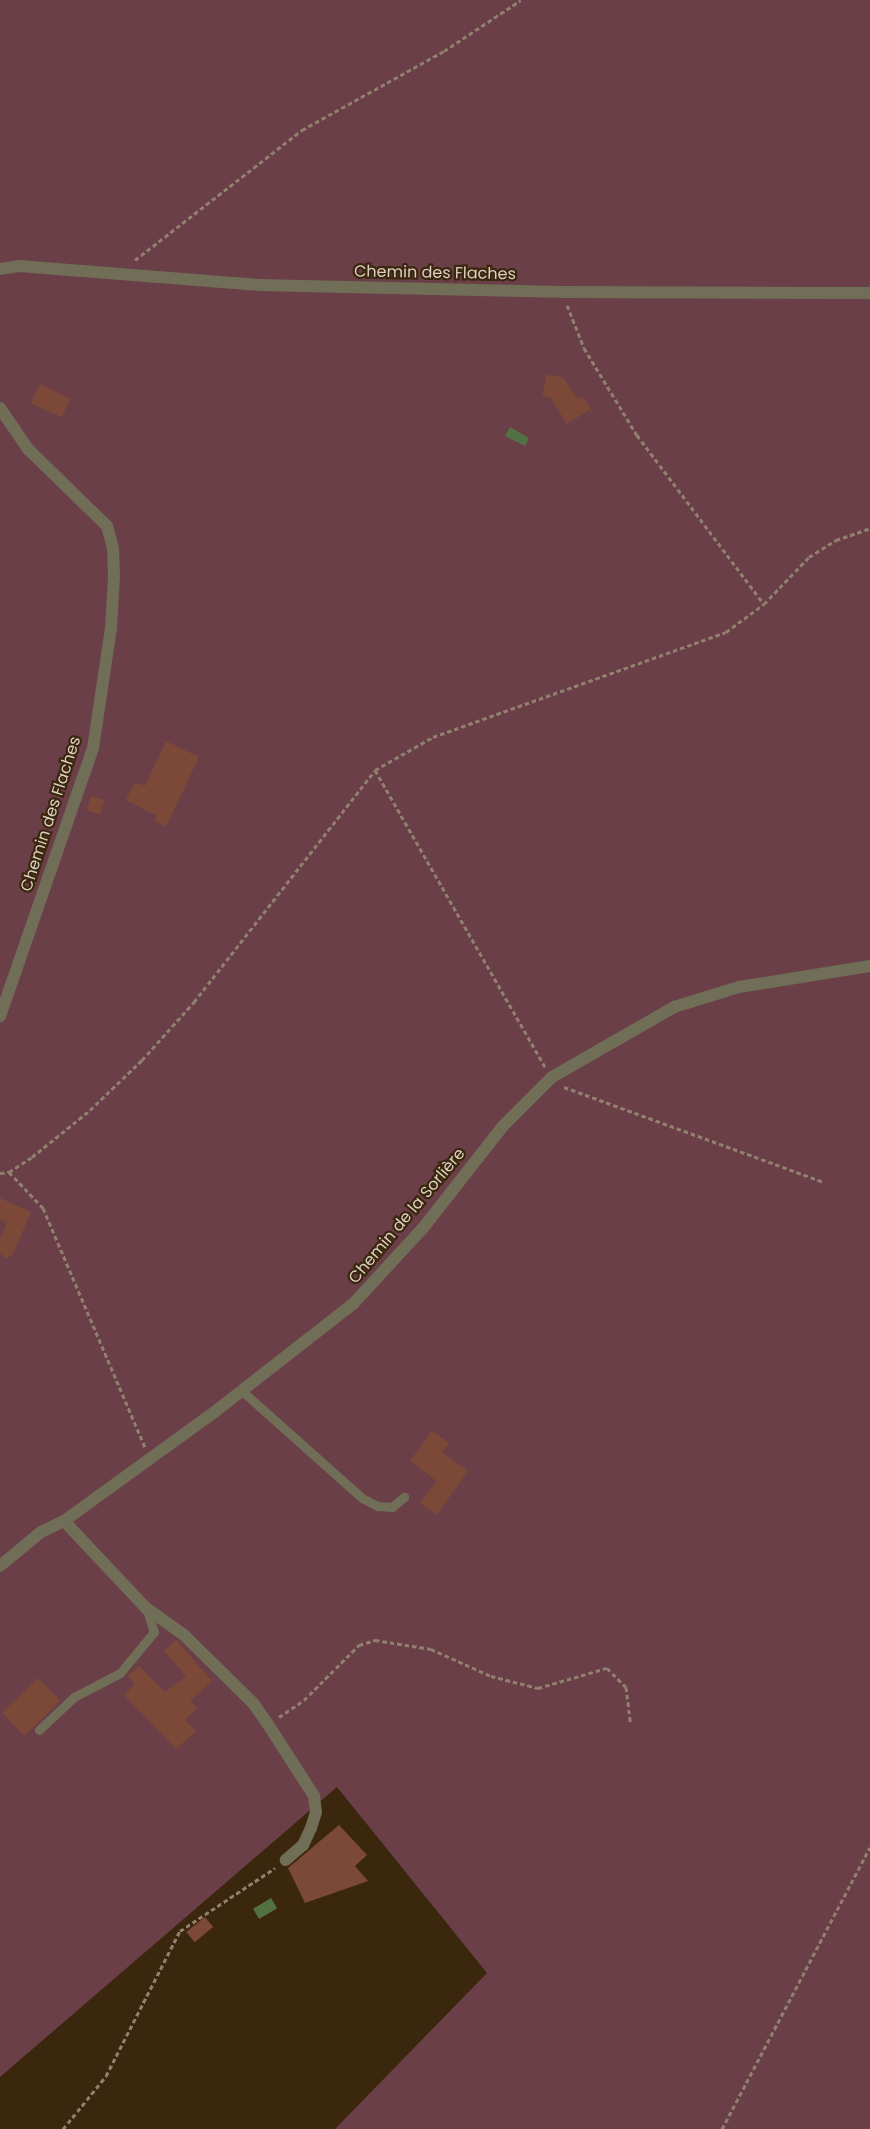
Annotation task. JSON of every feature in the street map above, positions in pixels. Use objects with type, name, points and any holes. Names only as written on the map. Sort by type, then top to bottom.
[{"type":"street","name":"Chemin des Flaches","points":[[0,269],[19,266],[259,285],[562,292],[870,293]]},
{"type":"street","name":"Chemin des Flaches","points":[[0,408],[28,449],[107,526],[114,557],[111,628],[93,748],[2,997],[0,1017]]},
{"type":"street","name":"Chemin de la Sorlière","points":[[0,1566],[41,1532],[64,1521],[242,1391],[372,1286],[503,1126],[552,1077],[674,1006],[739,987],[870,966]]},
{"type":"street","points":[[64,1521],[146,1608],[184,1635],[267,1724],[314,1796],[316,1812],[311,1828],[303,1845],[286,1860]]},
{"type":"lane","points":[[242,1391],[362,1497],[378,1506],[392,1507],[404,1497]]},
{"type":"lane","points":[[39,1730],[74,1697],[120,1673],[154,1632],[146,1608]]},
{"type":"path","points":[[129,276],[136,259],[302,130],[444,51],[521,0]]},
{"type":"path","points":[[562,292],[584,348],[638,435],[764,604]]},
{"type":"path","points":[[0,1173],[9,1172],[90,1110],[150,1052],[194,1002],[375,770],[433,737],[726,632],[764,604],[809,557],[836,540],[870,528]]},
{"type":"path","points":[[375,770],[552,1077],[584,1096],[824,1182]]},
{"type":"path","points":[[9,1172],[43,1208],[142,1442],[153,1456]]},
{"type":"path","points":[[267,1724],[304,1700],[358,1645],[375,1640],[431,1649],[491,1676],[538,1688],[607,1668],[626,1687],[630,1722]]},
{"type":"path","points":[[722,2129],[870,1847]]},
{"type":"path","points":[[63,2129],[106,2076],[180,1931],[286,1860]]},
{"type":"shaded area","points":[[0,0],[870,0],[870,2129],[335,2129],[487,1973],[337,1787],[0,2077]]},
{"type":"shaded area","points":[[510,427],[529,438],[525,446],[505,436]]},
{"type":"shaded area","points":[[271,1898],[277,1908],[259,1919],[253,1909]]},
{"type":"building","points":[[547,374],[564,378],[577,399],[582,396],[591,409],[567,424],[550,397],[542,396]]},
{"type":"building","points":[[40,384],[71,399],[61,418],[31,403]]},
{"type":"building","points":[[166,741],[199,757],[166,827],[155,821],[157,816],[126,800],[135,782],[145,786]]},
{"type":"building","points":[[91,796],[104,800],[100,814],[87,810]]},
{"type":"building","points":[[0,1198],[31,1212],[13,1254],[6,1259],[0,1253],[0,1238],[7,1223],[0,1219]]},
{"type":"building","points":[[432,1431],[449,1443],[442,1452],[468,1471],[437,1515],[420,1503],[437,1481],[410,1461]]},
{"type":"building","points":[[176,1640],[212,1681],[190,1701],[197,1708],[185,1720],[196,1731],[176,1749],[124,1695],[135,1684],[128,1676],[139,1666],[165,1692],[186,1676],[164,1651]]},
{"type":"building","points":[[38,1678],[60,1701],[24,1736],[2,1713]]},
{"type":"building","points":[[339,1825],[367,1855],[355,1866],[368,1881],[305,1903],[288,1868]]},
{"type":"building","points":[[205,1917],[213,1927],[195,1942],[186,1932]]}]
